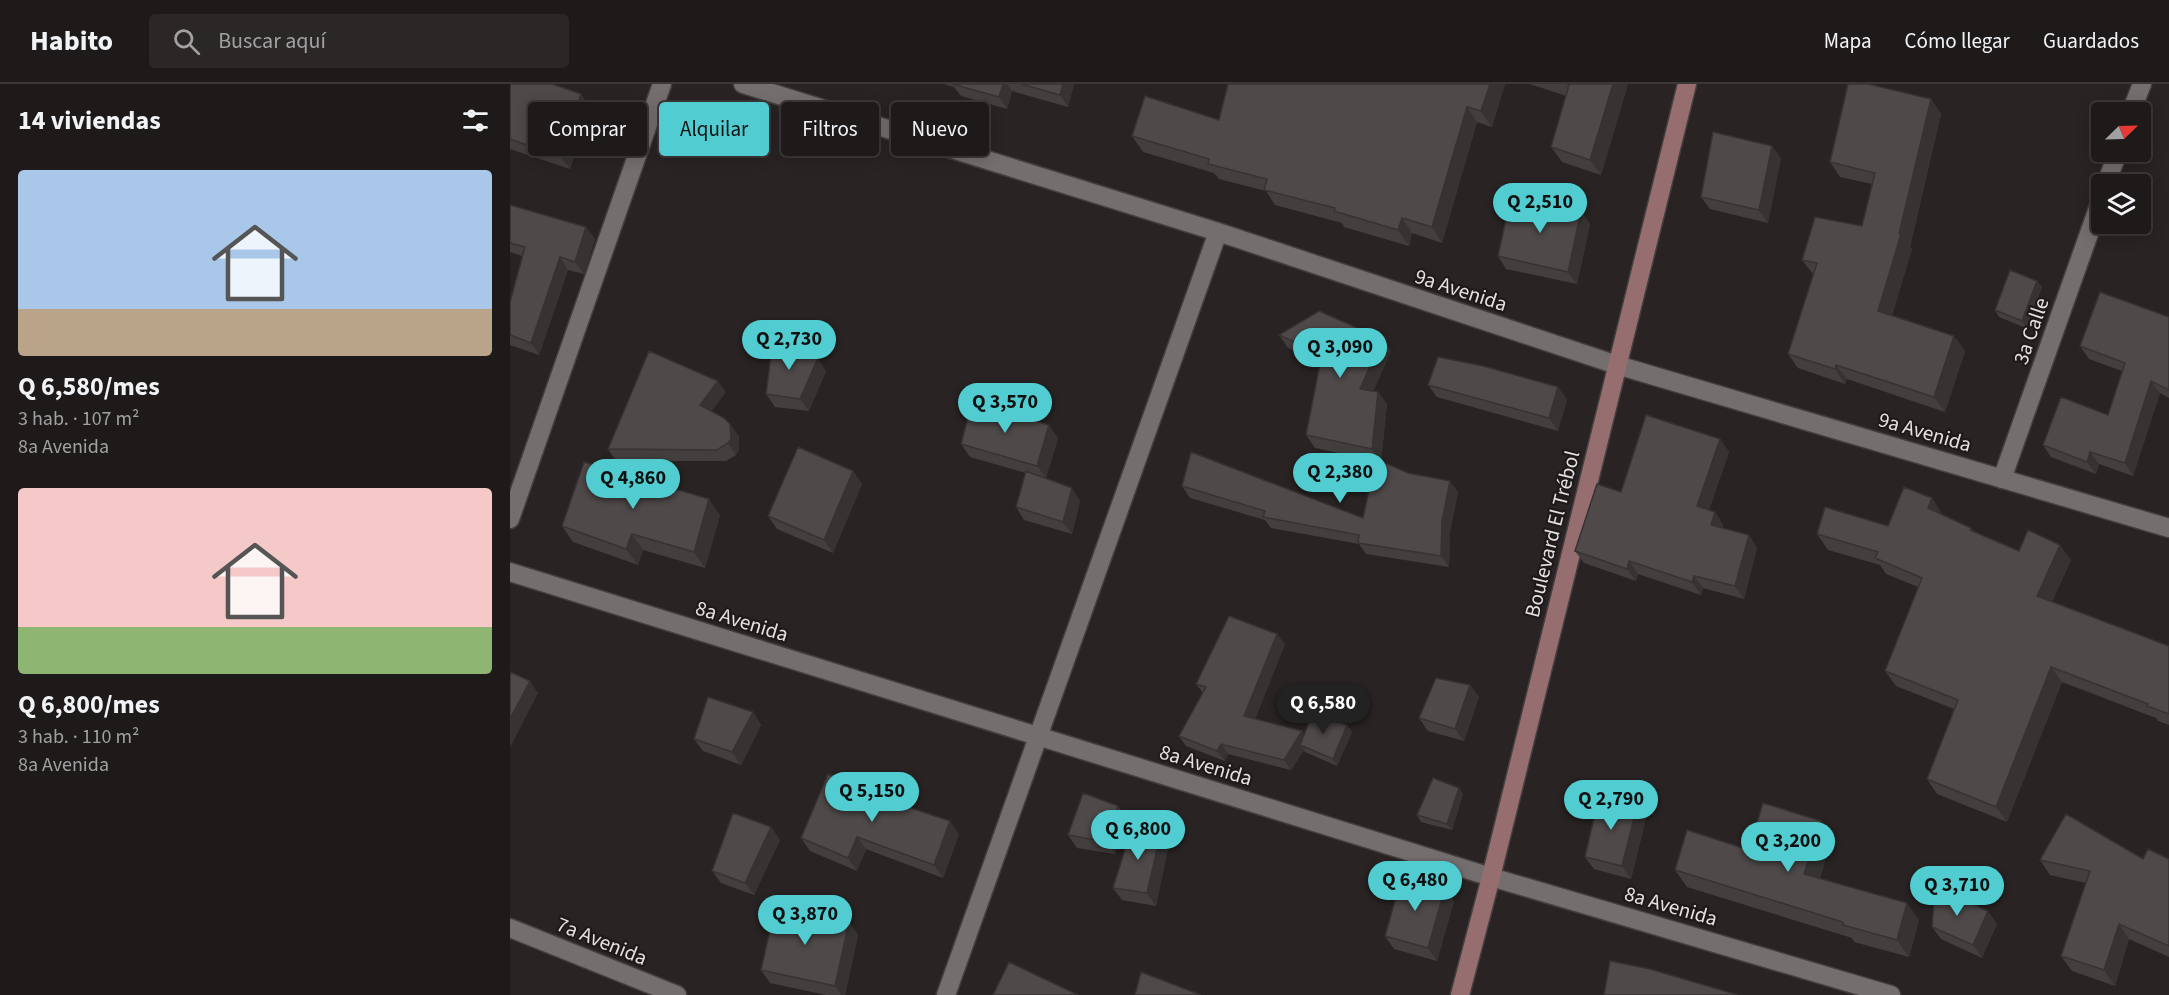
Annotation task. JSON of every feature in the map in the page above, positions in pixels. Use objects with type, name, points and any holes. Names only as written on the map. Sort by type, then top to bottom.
[{"type":"main road","name":"Boulevard El Trébol","points":[[1460,995],[1687,84]]},
{"type":"street","points":[[510,519],[662,84]]},
{"type":"street","name":"9a Avenida","points":[[742,84],[1218,232],[1617,365],[2169,528]]},
{"type":"street","points":[[2136,102],[2142,84]]},
{"type":"street","name":"3a Calle","points":[[2002,479],[2091,228]]},
{"type":"street","points":[[946,995],[1218,232]]},
{"type":"street","name":"8a Avenida","points":[[510,572],[1491,877],[1830,986],[1891,995]]},
{"type":"street","name":"7a Avenida","points":[[510,928],[677,995]]},
{"type":"building","points":[[510,84],[552,84],[581,94],[578,102],[528,102],[528,145],[510,139]]},
{"type":"building","points":[[952,84],[1003,84],[999,97]]},
{"type":"building","points":[[1021,84],[1063,84],[1060,95]]},
{"type":"building","points":[[1228,84],[1490,84],[1481,111],[1467,107],[1432,227],[1402,218],[1398,230],[1334,211],[1335,208],[1264,190],[1267,179],[1208,164],[1209,159],[1132,136],[1145,96],[1219,120]]},
{"type":"building","points":[[1567,84],[1613,84],[1590,160],[1551,147],[1569,85]]},
{"type":"building","points":[[1848,84],[1868,84],[1931,99],[1899,234],[1901,234],[1878,311],[1954,336],[1934,397],[1836,365],[1835,369],[1788,354],[1817,263],[1802,260],[1815,217],[1862,226],[1875,173],[1830,162]]},
{"type":"building","points":[[1713,132],[1772,146],[1759,210],[1701,197]]},
{"type":"building","points":[[1511,196],[1581,211],[1568,272],[1498,256]]},
{"type":"building","points":[[510,205],[586,227],[575,262],[560,257],[531,343],[510,335],[510,302],[525,247],[510,243]]},
{"type":"building","points":[[2010,270],[2037,281],[2022,321],[1995,310]]},
{"type":"building","points":[[2100,292],[2169,317],[2169,390],[2151,381],[2125,463],[2090,452],[2087,462],[2043,445],[2061,397],[2108,415],[2125,363],[2080,346]]},
{"type":"building","points":[[1319,311],[1382,339],[1360,389],[1378,392],[1372,449],[1306,435],[1322,354],[1279,335]]},
{"type":"building","points":[[773,339],[818,358],[800,399],[766,394]]},
{"type":"building","points":[[649,351],[718,381],[700,405],[724,418],[730,424],[731,439],[728,443],[717,450],[608,449]]},
{"type":"building","points":[[1438,357],[1483,366],[1558,387],[1549,418],[1428,385]]},
{"type":"building","points":[[972,403],[1049,425],[1037,466],[961,444]]},
{"type":"building","points":[[1646,415],[1720,439],[1697,506],[1715,512],[1711,525],[1749,535],[1735,586],[1694,576],[1692,582],[1629,561],[1627,569],[1575,551],[1597,484],[1621,492]]},
{"type":"building","points":[[798,447],[853,471],[824,540],[768,516]]},
{"type":"building","points":[[1191,452],[1363,518],[1376,459],[1408,473],[1450,481],[1442,521],[1441,556],[1358,543],[1359,535],[1263,517],[1265,511],[1182,486]]},
{"type":"building","points":[[584,462],[709,499],[694,552],[632,534],[626,549],[562,526]]},
{"type":"building","points":[[1026,471],[1072,488],[1063,522],[1016,507]]},
{"type":"building","points":[[1904,487],[1932,498],[1928,508],[1971,528],[1970,530],[2019,551],[2028,530],[2060,545],[2037,596],[2169,646],[2169,714],[2051,667],[1996,807],[1927,779],[1958,700],[1885,671],[1922,578],[1875,558],[1878,552],[1817,534],[1825,507],[1888,526]]},
{"type":"building","points":[[1229,616],[1277,634],[1244,716],[1302,731],[1284,760],[1221,744],[1217,751],[1179,736],[1206,687],[1196,684]]},
{"type":"building","points":[[510,672],[530,681],[510,719]]},
{"type":"building","points":[[1436,678],[1470,685],[1455,729],[1419,718]]},
{"type":"building","points":[[708,697],[753,712],[732,752],[694,739]]},
{"type":"building","points":[[1313,712],[1347,725],[1333,759],[1300,745]]},
{"type":"building","points":[[828,774],[896,803],[950,821],[934,865],[857,837],[848,858],[801,838]]},
{"type":"building","points":[[1433,778],[1459,788],[1447,824],[1417,815]]},
{"type":"building","points":[[1083,793],[1118,806],[1107,842],[1068,835]]},
{"type":"building","points":[[1599,796],[1637,806],[1622,866],[1585,857]]},
{"type":"building","points":[[1763,803],[1821,821],[1804,874],[1907,903],[1897,940],[1843,925],[1843,922],[1675,870],[1687,830],[1749,850]]},
{"type":"building","points":[[733,813],[771,827],[745,883],[712,871]]},
{"type":"building","points":[[2066,814],[2143,859],[2148,849],[2169,859],[2169,946],[2119,924],[2104,970],[2061,956],[2090,871],[2040,860]]},
{"type":"building","points":[[1132,827],[1161,832],[1147,893],[1113,888]]},
{"type":"building","points":[[1402,876],[1445,888],[1428,948],[1385,936]]},
{"type":"building","points":[[1935,887],[1988,911],[1973,945],[1932,927]]},
{"type":"building","points":[[775,908],[787,908],[849,922],[835,986],[761,970]]},
{"type":"building","points":[[1610,961],[1650,969],[1738,995],[1604,995]]},
{"type":"building","points":[[1009,962],[1078,995],[993,995]]},
{"type":"building","points":[[1141,972],[1201,995],[1135,995]]}]
